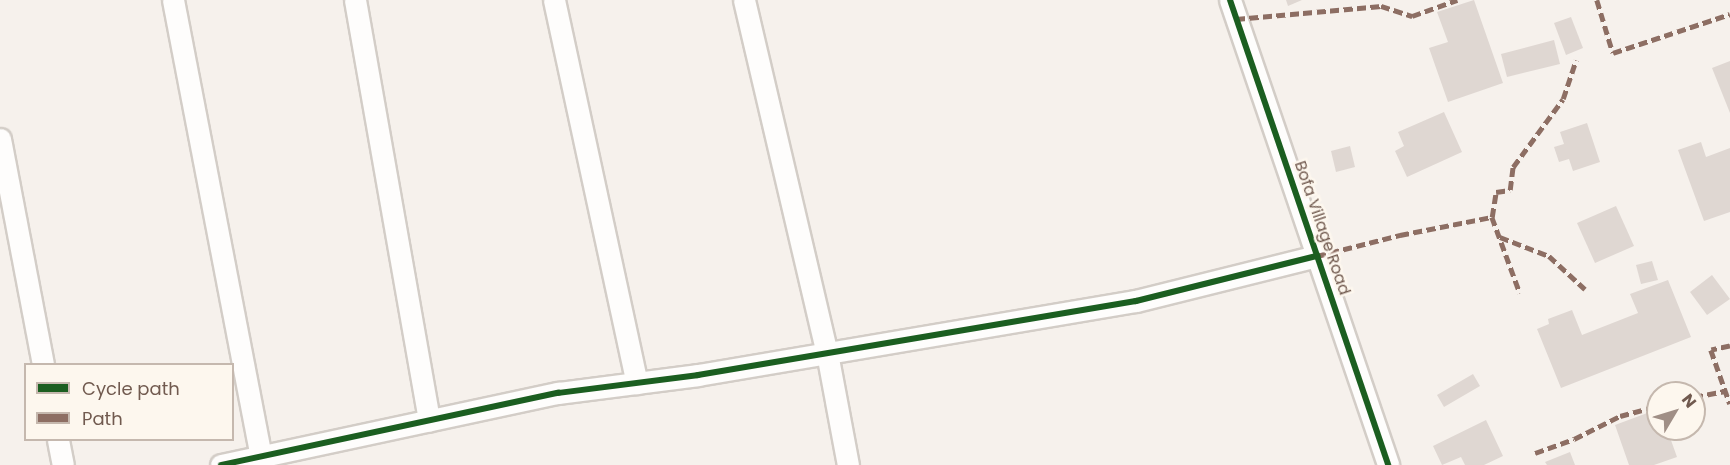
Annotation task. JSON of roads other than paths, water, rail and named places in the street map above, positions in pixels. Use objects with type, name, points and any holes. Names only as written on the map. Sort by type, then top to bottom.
[{"type":"street","points":[[173,0],[261,457]]},
{"type":"street","points":[[356,0],[429,421]]},
{"type":"street","points":[[555,0],[637,383]]},
{"type":"street","points":[[744,0],[827,353],[848,465]]},
{"type":"street","name":"Bofa Village Road","points":[[1230,0],[1388,465]]},
{"type":"street","points":[[0,139],[43,363]]},
{"type":"street","points":[[221,465],[558,393],[827,353],[1136,301],[1317,256]]},
{"type":"street","points":[[58,441],[63,465]]}]
